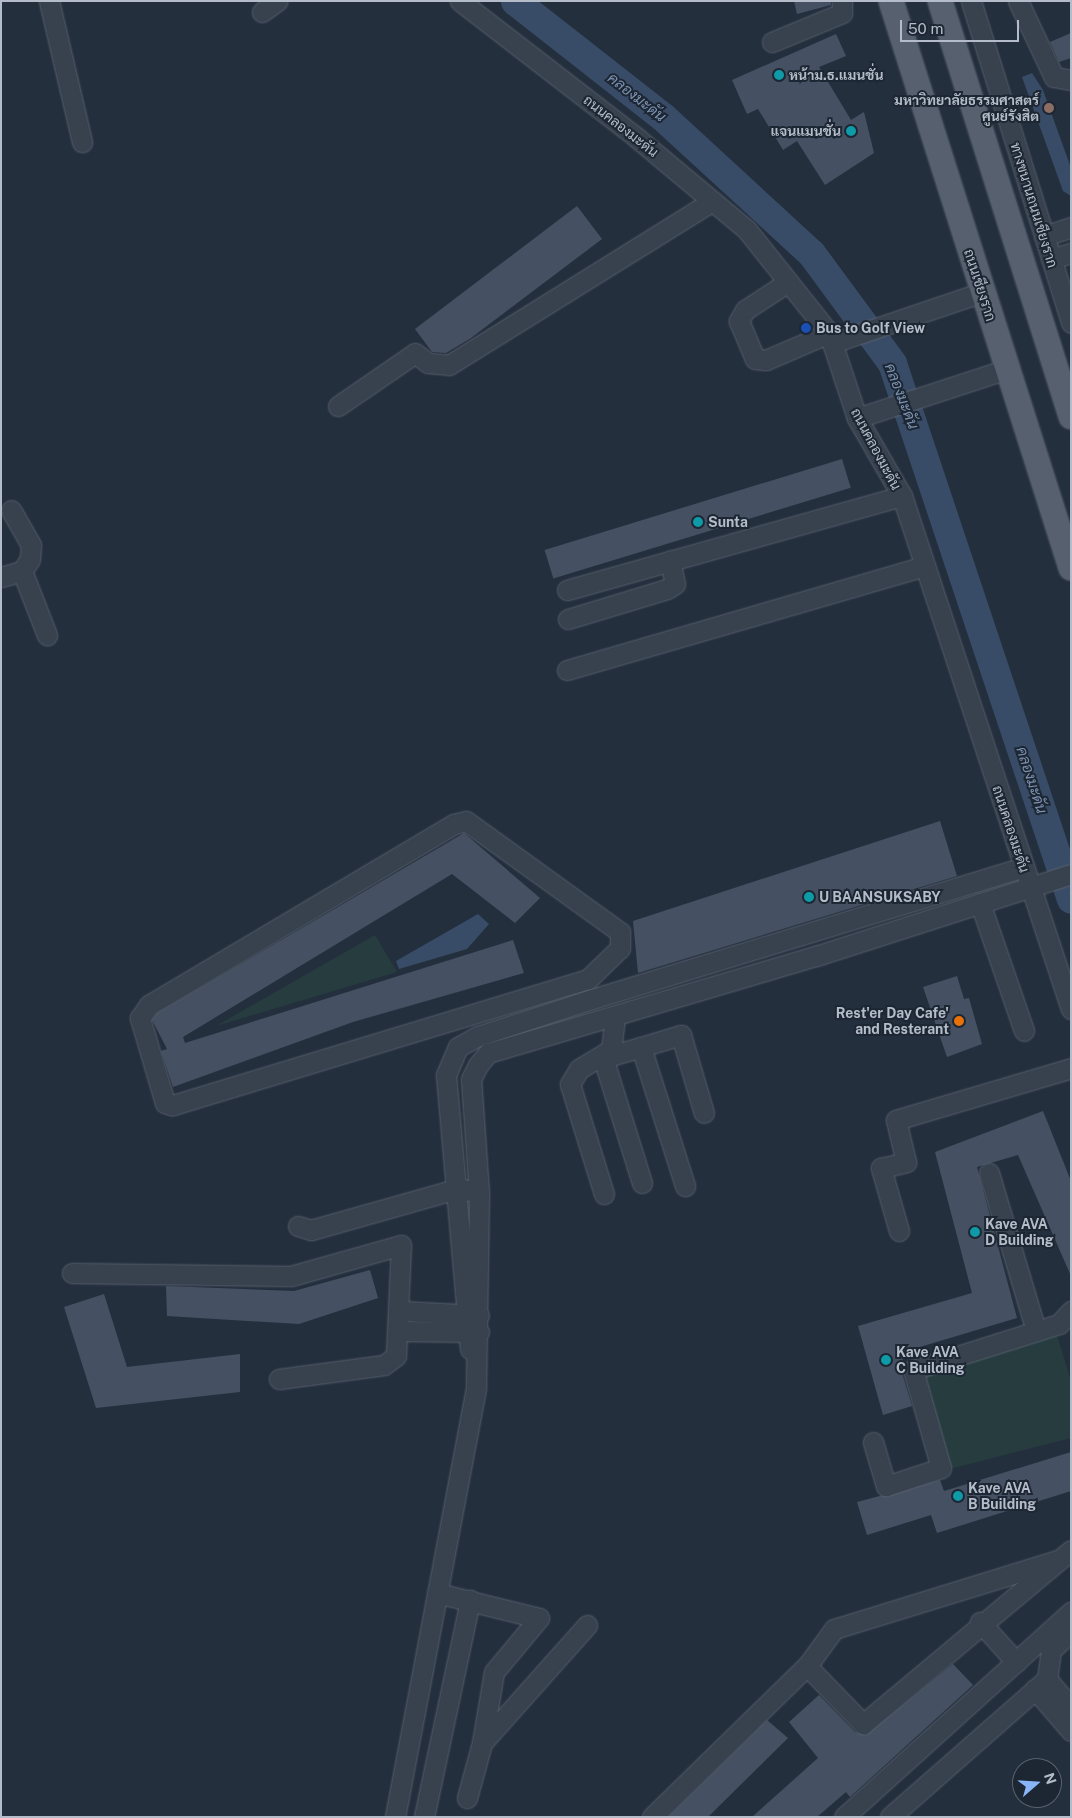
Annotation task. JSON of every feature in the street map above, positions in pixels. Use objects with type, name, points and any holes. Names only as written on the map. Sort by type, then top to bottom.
[{"type":"main road","name":"ถนนเชียงราก","points":[[891,1],[1071,568]]},
{"type":"main road","points":[[940,1],[1071,417]]},
{"type":"street","points":[[49,1],[82,142]]},
{"type":"street","name":"ถนนคลองมะดัน","points":[[460,1],[746,230],[836,338],[862,417],[902,496],[1024,867],[1035,884],[1071,1009]]},
{"type":"street","points":[[772,42],[842,13],[842,1]]},
{"type":"street","name":"ทางขนานถนนเชียงราก","points":[[971,1],[1051,259],[1067,296],[1071,323]]},
{"type":"street","points":[[1018,1],[1054,77],[1071,80]]},
{"type":"street","points":[[338,406],[414,354],[433,364],[449,365],[712,201]]},
{"type":"street","points":[[1044,236],[1071,227]]},
{"type":"street","points":[[1051,259],[1071,252]]},
{"type":"street","points":[[788,282],[745,310],[738,321],[755,359],[766,360],[904,319],[983,292]]},
{"type":"street","points":[[862,417],[1008,369]]},
{"type":"street","points":[[567,590],[902,496]]},
{"type":"street","points":[[11,510],[31,546],[22,571],[47,635]]},
{"type":"street","points":[[568,618],[667,590],[675,584],[670,561]]},
{"type":"street","points":[[567,670],[925,566]]},
{"type":"street","points":[[1,577],[22,571]]},
{"type":"street","points":[[466,821],[620,932],[620,948],[588,979],[172,1105],[159,1095],[140,1018],[148,1005],[454,824],[466,821]]},
{"type":"street","points":[[395,1817],[476,1387],[473,1323],[446,1075],[458,1048],[478,1036],[592,999],[1024,867]]},
{"type":"street","points":[[473,1323],[479,1193],[471,1079],[488,1053],[1071,874]]},
{"type":"street","points":[[980,903],[1024,1031]]},
{"type":"street","points":[[588,979],[592,999],[606,1018],[614,1043],[603,1058]]},
{"type":"street","points":[[604,1194],[570,1084],[579,1069],[603,1058],[681,1035],[704,1113]]},
{"type":"street","points":[[478,1036],[488,1053]]},
{"type":"street","points":[[641,1047],[685,1186]]},
{"type":"street","points":[[603,1058],[642,1183]]},
{"type":"street","points":[[899,1231],[881,1168],[906,1162],[896,1120],[1071,1068]]},
{"type":"street","points":[[446,1075],[471,1079]]},
{"type":"street","points":[[989,1173],[1036,1331]]},
{"type":"street","points":[[298,1226],[312,1230],[459,1188],[479,1193]]},
{"type":"street","points":[[72,1273],[291,1276],[401,1245],[400,1331],[396,1356],[384,1365],[279,1379]]},
{"type":"street","points":[[400,1311],[473,1323]]},
{"type":"street","points":[[873,1442],[886,1486],[941,1468],[913,1370],[1059,1324],[1071,1311]]},
{"type":"street","points":[[400,1331],[473,1323]]},
{"type":"street","points":[[807,1666],[863,1724],[980,1622],[1064,1554]]},
{"type":"street","points":[[652,1817],[807,1666],[834,1629],[1064,1554]]},
{"type":"street","points":[[437,1593],[538,1618],[494,1672],[482,1743],[467,1798]]},
{"type":"street","points":[[424,1817],[470,1600]]},
{"type":"street","points":[[844,1817],[1071,1612]]},
{"type":"street","points":[[980,1622],[1016,1662]]},
{"type":"street","points":[[482,1743],[587,1625]]},
{"type":"street","points":[[890,1817],[1041,1684],[1051,1650],[1071,1632]]},
{"type":"street","points":[[1041,1684],[1069,1720]]},
{"type":"green space","points":[[375,935],[397,972],[216,1026]]},
{"type":"green space","points":[[1054,1325],[1071,1381],[1071,1438],[946,1470],[915,1364]]},
{"type":"water","points":[[1032,73],[1043,90],[1071,168],[1071,196],[1063,191],[1022,77]]},
{"type":"water","points":[[478,914],[489,924],[467,949],[399,969],[396,961]]},
{"type":"building","points":[[794,1],[831,1],[831,5],[797,14]]},
{"type":"building","points":[[1071,33],[1071,58],[1059,62],[1050,42]]},
{"type":"building","points":[[836,34],[846,56],[819,67],[851,120],[864,112],[874,153],[825,185],[797,141],[783,150],[758,109],[747,114],[732,80]]},
{"type":"building","points":[[577,206],[602,239],[471,338],[446,353],[432,352],[415,329]]},
{"type":"building","points":[[842,459],[851,488],[553,579],[545,550]]},
{"type":"building","name":"U BAANSUKSABY","points":[[940,821],[957,876],[638,973],[633,921]]},
{"type":"building","points":[[464,833],[540,898],[515,923],[452,874],[183,1037],[185,1043],[513,940],[524,973],[353,1022],[173,1087],[161,1051],[167,1049],[152,1020],[157,1013]]},
{"type":"building","points":[[957,976],[964,999],[969,998],[982,1044],[947,1057],[923,987]]},
{"type":"building","points":[[1043,1111],[1071,1181],[1071,1276],[1018,1155],[977,1167],[1017,1318],[903,1352],[902,1373],[912,1406],[883,1415],[858,1326],[972,1293],[935,1152]]},
{"type":"building","points":[[370,1270],[378,1298],[299,1324],[167,1316],[166,1286],[294,1291]]},
{"type":"building","points":[[104,1294],[127,1367],[240,1354],[240,1392],[96,1408],[64,1307]]},
{"type":"building","name":"Kave AVA B Building","points":[[1071,1452],[1071,1491],[937,1533],[931,1515],[867,1535],[857,1502],[940,1480],[944,1491]]},
{"type":"building","points":[[953,1664],[973,1685],[850,1797],[846,1792],[817,1817],[752,1817],[818,1758],[789,1722],[819,1695],[855,1732],[866,1735]]},
{"type":"building","points":[[767,1720],[788,1738],[708,1817],[668,1817]]},
{"type":"waterway","name":"คลองมะดัน","points":[[515,1],[663,117],[811,253],[892,363],[1071,899]]},
{"type":"place","name":"หน้าม.ธ.แมนชั่น","points":[[779,75]]},
{"type":"place","name":"มหาวิทยาลัยธรรมศาสตร์ ศูนย์รังสิต","points":[[1049,108]]},
{"type":"place","name":"แจนแมนชั่น","points":[[851,131]]},
{"type":"place","name":"Bus to Golf View","points":[[806,328]]},
{"type":"place","name":"Sunta","points":[[698,522]]},
{"type":"place","name":"U BAANSUKSABY","points":[[809,897]]},
{"type":"place","name":"Rest'er Day Cafe' and Resterant","points":[[959,1021]]},
{"type":"place","name":"Kave AVA D Building","points":[[975,1232]]},
{"type":"place","name":"Kave AVA C Building","points":[[886,1360]]},
{"type":"place","name":"Kave AVA B Building","points":[[958,1496]]}]
